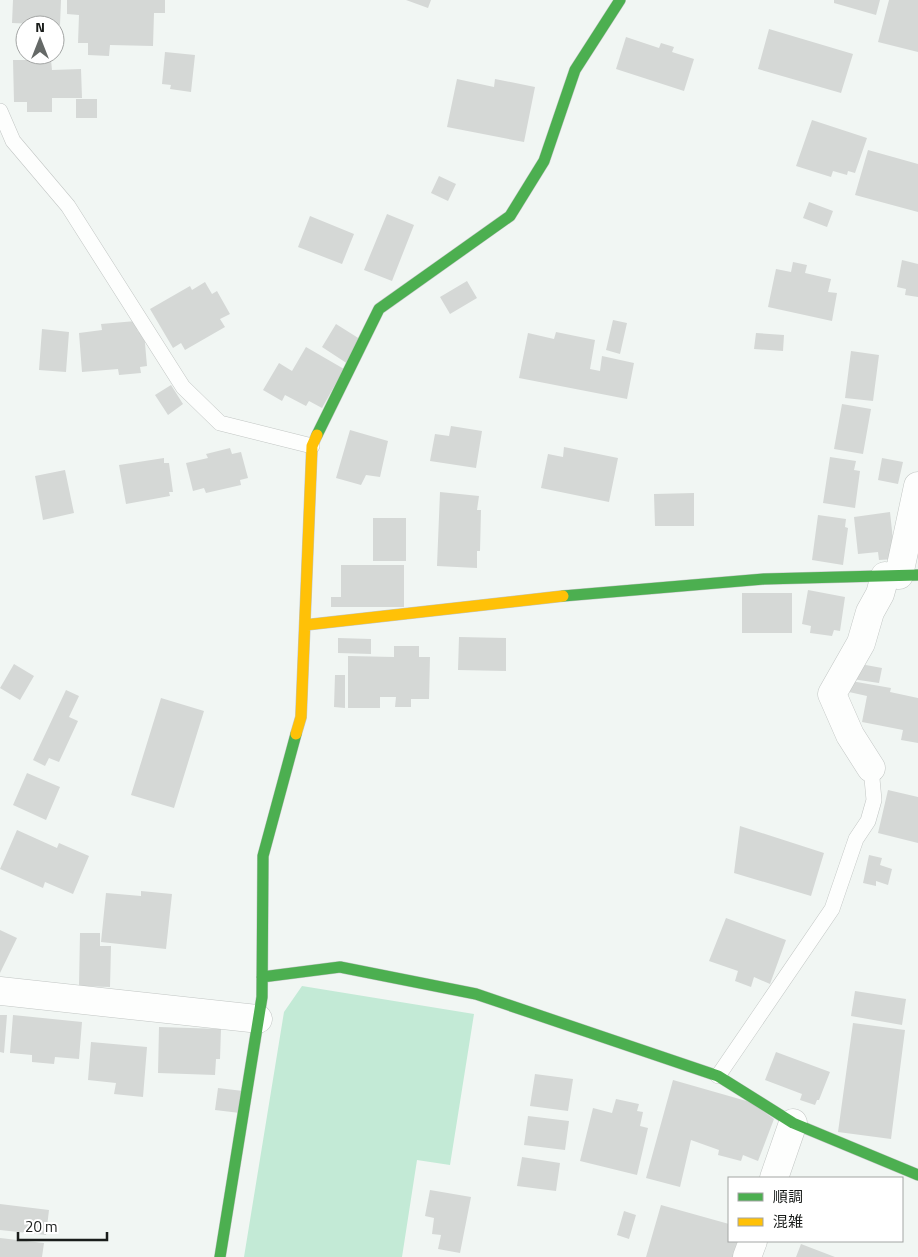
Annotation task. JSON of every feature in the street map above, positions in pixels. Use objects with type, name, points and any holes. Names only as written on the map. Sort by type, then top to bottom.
[{"type":"street","points":[[220,1257],[262,997],[263,856],[301,717],[312,446],[379,309],[510,216],[544,161],[575,70],[620,0]]},
{"type":"street","points":[[871,768],[850,735],[832,694],[861,642],[870,612],[880,594],[901,575],[918,486]]},
{"type":"street","points":[[305,625],[545,597],[737,580],[901,575]]},
{"type":"street","points":[[262,977],[340,967],[476,994],[718,1076],[793,1124],[918,1175]]},
{"type":"street","points":[[0,991],[258,1019]]},
{"type":"street","points":[[774,1177],[793,1124]]},
{"type":"street","points":[[748,1257],[753,1242]]},
{"type":"lane","points":[[0,111],[13,141],[68,206],[183,387],[220,423],[312,446]]},
{"type":"lane","points":[[718,1076],[832,909],[856,839],[868,821],[874,800],[871,768]]},
{"type":"green space","points":[[302,986],[474,1014],[450,1165],[417,1160],[402,1257],[244,1257],[284,1012]]},
{"type":"building","points":[[13,0],[61,0],[60,15],[15,15],[15,23],[12,23]]},
{"type":"building","points":[[67,0],[165,0],[165,13],[154,13],[153,46],[110,45],[109,56],[88,55],[88,43],[78,43],[79,15],[67,14]]},
{"type":"building","points":[[406,0],[431,0],[428,8]]},
{"type":"building","points":[[834,0],[880,0],[876,15],[834,3]]},
{"type":"building","points":[[889,0],[918,0],[918,52],[878,42]]},
{"type":"building","points":[[769,29],[853,54],[841,93],[758,69]]},
{"type":"building","points":[[626,37],[659,48],[661,43],[674,47],[672,52],[694,59],[684,91],[616,69]]},
{"type":"building","points":[[165,52],[195,55],[191,92],[170,89],[171,85],[162,84]]},
{"type":"building","points":[[13,60],[15,60],[15,65],[52,65],[52,70],[81,69],[82,98],[52,98],[52,112],[27,112],[27,102],[14,102]]},
{"type":"building","points":[[457,79],[494,87],[495,79],[535,87],[524,142],[447,127]]},
{"type":"building","points":[[76,99],[97,99],[97,118],[76,118]]},
{"type":"building","points":[[812,120],[867,138],[855,173],[848,171],[847,175],[833,171],[831,177],[796,166]]},
{"type":"building","points":[[868,150],[918,164],[918,212],[855,195]]},
{"type":"building","points":[[439,176],[456,184],[448,201],[431,193]]},
{"type":"building","points":[[809,202],[833,211],[827,227],[803,218]]},
{"type":"building","points":[[387,214],[414,225],[392,281],[364,270]]},
{"type":"building","points":[[310,216],[354,234],[342,264],[298,247]]},
{"type":"building","points":[[902,260],[918,264],[918,297],[905,295],[906,289],[897,287]]},
{"type":"building","points":[[793,262],[807,265],[805,273],[831,279],[828,292],[837,293],[832,321],[768,307],[776,269],[791,272]]},
{"type":"building","points":[[467,281],[477,298],[450,314],[440,297]]},
{"type":"building","points":[[205,282],[212,294],[217,291],[230,314],[220,319],[225,327],[185,350],[181,343],[173,348],[150,309],[190,286],[192,290]]},
{"type":"building","points":[[613,320],[627,323],[620,354],[606,350]]},
{"type":"building","points":[[136,321],[138,332],[144,332],[147,366],[140,367],[141,373],[119,375],[118,369],[82,372],[79,333],[102,330],[101,324]]},
{"type":"building","points":[[336,324],[363,341],[348,364],[322,347]]},
{"type":"building","points":[[42,329],[69,332],[66,372],[39,370]]},
{"type":"building","points":[[556,332],[595,340],[590,369],[600,371],[602,356],[634,363],[627,399],[519,378],[528,333],[554,339]]},
{"type":"building","points":[[756,333],[784,335],[783,351],[754,349]]},
{"type":"building","points":[[306,347],[344,369],[322,408],[309,401],[306,406],[285,395],[282,401],[263,390],[279,363],[292,371]]},
{"type":"building","points":[[851,351],[879,355],[873,401],[845,398]]},
{"type":"building","points":[[171,385],[183,404],[168,415],[155,395]]},
{"type":"building","points":[[842,404],[871,409],[863,454],[834,449]]},
{"type":"building","points":[[451,426],[482,431],[476,468],[430,461],[435,434],[449,436]]},
{"type":"building","points":[[350,430],[388,441],[380,477],[366,475],[361,485],[336,478]]},
{"type":"building","points":[[564,447],[618,458],[609,502],[541,488],[548,454],[563,457]]},
{"type":"building","points":[[230,448],[232,454],[241,452],[248,478],[240,480],[241,485],[206,493],[204,488],[193,491],[186,463],[208,458],[206,454]]},
{"type":"building","points":[[830,457],[856,461],[854,470],[860,471],[855,508],[823,503]]},
{"type":"building","points":[[164,458],[164,463],[169,463],[173,492],[169,492],[170,496],[126,504],[119,465]]},
{"type":"building","points":[[882,458],[903,462],[898,484],[878,480]]},
{"type":"building","points":[[65,470],[74,513],[43,520],[35,476]]},
{"type":"building","points":[[440,492],[479,496],[477,510],[481,510],[480,551],[477,551],[477,568],[437,566]]},
{"type":"building","points":[[694,493],[694,526],[655,526],[654,494]]},
{"type":"building","points":[[890,512],[895,559],[879,560],[878,552],[858,554],[854,517]]},
{"type":"building","points":[[818,515],[846,519],[845,527],[848,528],[843,565],[812,560]]},
{"type":"building","points":[[373,518],[406,518],[406,561],[373,561]]},
{"type":"building","points":[[341,565],[404,565],[404,607],[331,607],[331,597],[341,597]]},
{"type":"building","points":[[808,590],[845,597],[840,631],[834,630],[832,636],[810,633],[811,626],[802,624]]},
{"type":"building","points":[[742,593],[792,593],[792,633],[742,633]]},
{"type":"building","points":[[459,637],[506,638],[506,671],[458,670]]},
{"type":"building","points":[[338,638],[371,639],[371,654],[338,653]]},
{"type":"building","points":[[394,646],[419,646],[419,657],[430,657],[429,699],[411,699],[411,707],[395,707],[396,697],[380,697],[380,708],[348,708],[348,656],[394,657]]},
{"type":"building","points":[[855,663],[882,668],[879,683],[852,679]]},
{"type":"building","points":[[14,664],[34,676],[20,700],[0,688]]},
{"type":"building","points":[[335,675],[345,675],[345,708],[334,707]]},
{"type":"building","points":[[851,681],[891,688],[890,692],[918,698],[918,743],[901,740],[903,730],[862,722],[867,696],[849,692]]},
{"type":"building","points":[[66,690],[79,696],[69,717],[78,721],[59,762],[49,758],[45,766],[33,760]]},
{"type":"building","points":[[161,698],[204,711],[174,808],[131,795]]},
{"type":"building","points":[[27,773],[60,787],[46,820],[13,805]]},
{"type":"building","points":[[888,790],[918,797],[918,843],[878,833]]},
{"type":"building","points":[[740,826],[824,853],[811,896],[734,873]]},
{"type":"building","points":[[17,830],[57,848],[59,843],[89,856],[73,894],[45,882],[43,888],[0,869]]},
{"type":"building","points":[[869,855],[882,858],[880,865],[892,869],[888,885],[876,881],[876,886],[863,883]]},
{"type":"building","points":[[141,891],[172,894],[166,949],[101,942],[106,893],[141,896]]},
{"type":"building","points":[[726,918],[786,940],[770,984],[754,977],[751,987],[735,981],[738,971],[709,961]]},
{"type":"building","points":[[0,930],[17,938],[0,973]]},
{"type":"building","points":[[80,933],[100,933],[100,946],[111,946],[110,987],[79,986]]},
{"type":"building","points":[[855,991],[906,999],[902,1025],[851,1016]]},
{"type":"building","points":[[0,1015],[7,1015],[4,1053],[0,1052]]},
{"type":"building","points":[[13,1015],[82,1022],[79,1059],[55,1057],[54,1064],[32,1062],[32,1055],[10,1053]]},
{"type":"building","points":[[853,1023],[905,1030],[891,1139],[838,1132]]},
{"type":"building","points":[[159,1027],[221,1029],[220,1059],[216,1059],[215,1075],[158,1073]]},
{"type":"building","points":[[91,1042],[147,1047],[143,1097],[114,1094],[116,1083],[88,1080]]},
{"type":"building","points":[[776,1052],[830,1072],[819,1100],[817,1100],[815,1105],[800,1100],[802,1094],[765,1080]]},
{"type":"building","points":[[535,1074],[573,1079],[568,1111],[530,1106]]},
{"type":"building","points":[[673,1080],[750,1102],[774,1119],[758,1161],[743,1155],[741,1161],[718,1155],[719,1150],[691,1140],[680,1187],[646,1178]]},
{"type":"building","points":[[218,1088],[243,1091],[240,1113],[215,1110]]},
{"type":"building","points":[[616,1099],[639,1104],[637,1111],[643,1112],[640,1126],[648,1128],[637,1175],[580,1161],[593,1108],[612,1113]]},
{"type":"building","points":[[528,1116],[569,1121],[565,1150],[524,1145]]},
{"type":"building","points":[[522,1157],[560,1163],[556,1191],[517,1186]]},
{"type":"building","points":[[430,1190],[471,1197],[460,1253],[438,1249],[441,1235],[432,1234],[434,1218],[425,1216]]},
{"type":"building","points":[[0,1204],[49,1210],[46,1235],[0,1230]]},
{"type":"building","points":[[661,1205],[728,1224],[728,1242],[745,1242],[741,1257],[646,1257]]},
{"type":"building","points":[[624,1211],[636,1215],[629,1239],[617,1235]]},
{"type":"building","points":[[0,1238],[44,1243],[42,1257],[0,1257]]},
{"type":"building","points":[[801,1244],[835,1257],[796,1257]]},
{"type":"traffic: fast","points":[[317,435],[379,309],[510,216],[544,161],[575,70],[620,0]]},
{"type":"traffic: fast","points":[[563,596],[764,579],[918,575]]},
{"type":"traffic: fast","points":[[220,1257],[262,997],[263,856],[296,734]]},
{"type":"traffic: fast","points":[[262,977],[340,967],[476,994],[718,1076],[793,1123],[918,1175]]},
{"type":"traffic: slow","points":[[296,734],[301,717],[312,446],[317,435]]},
{"type":"traffic: slow","points":[[305,625],[563,596]]}]
